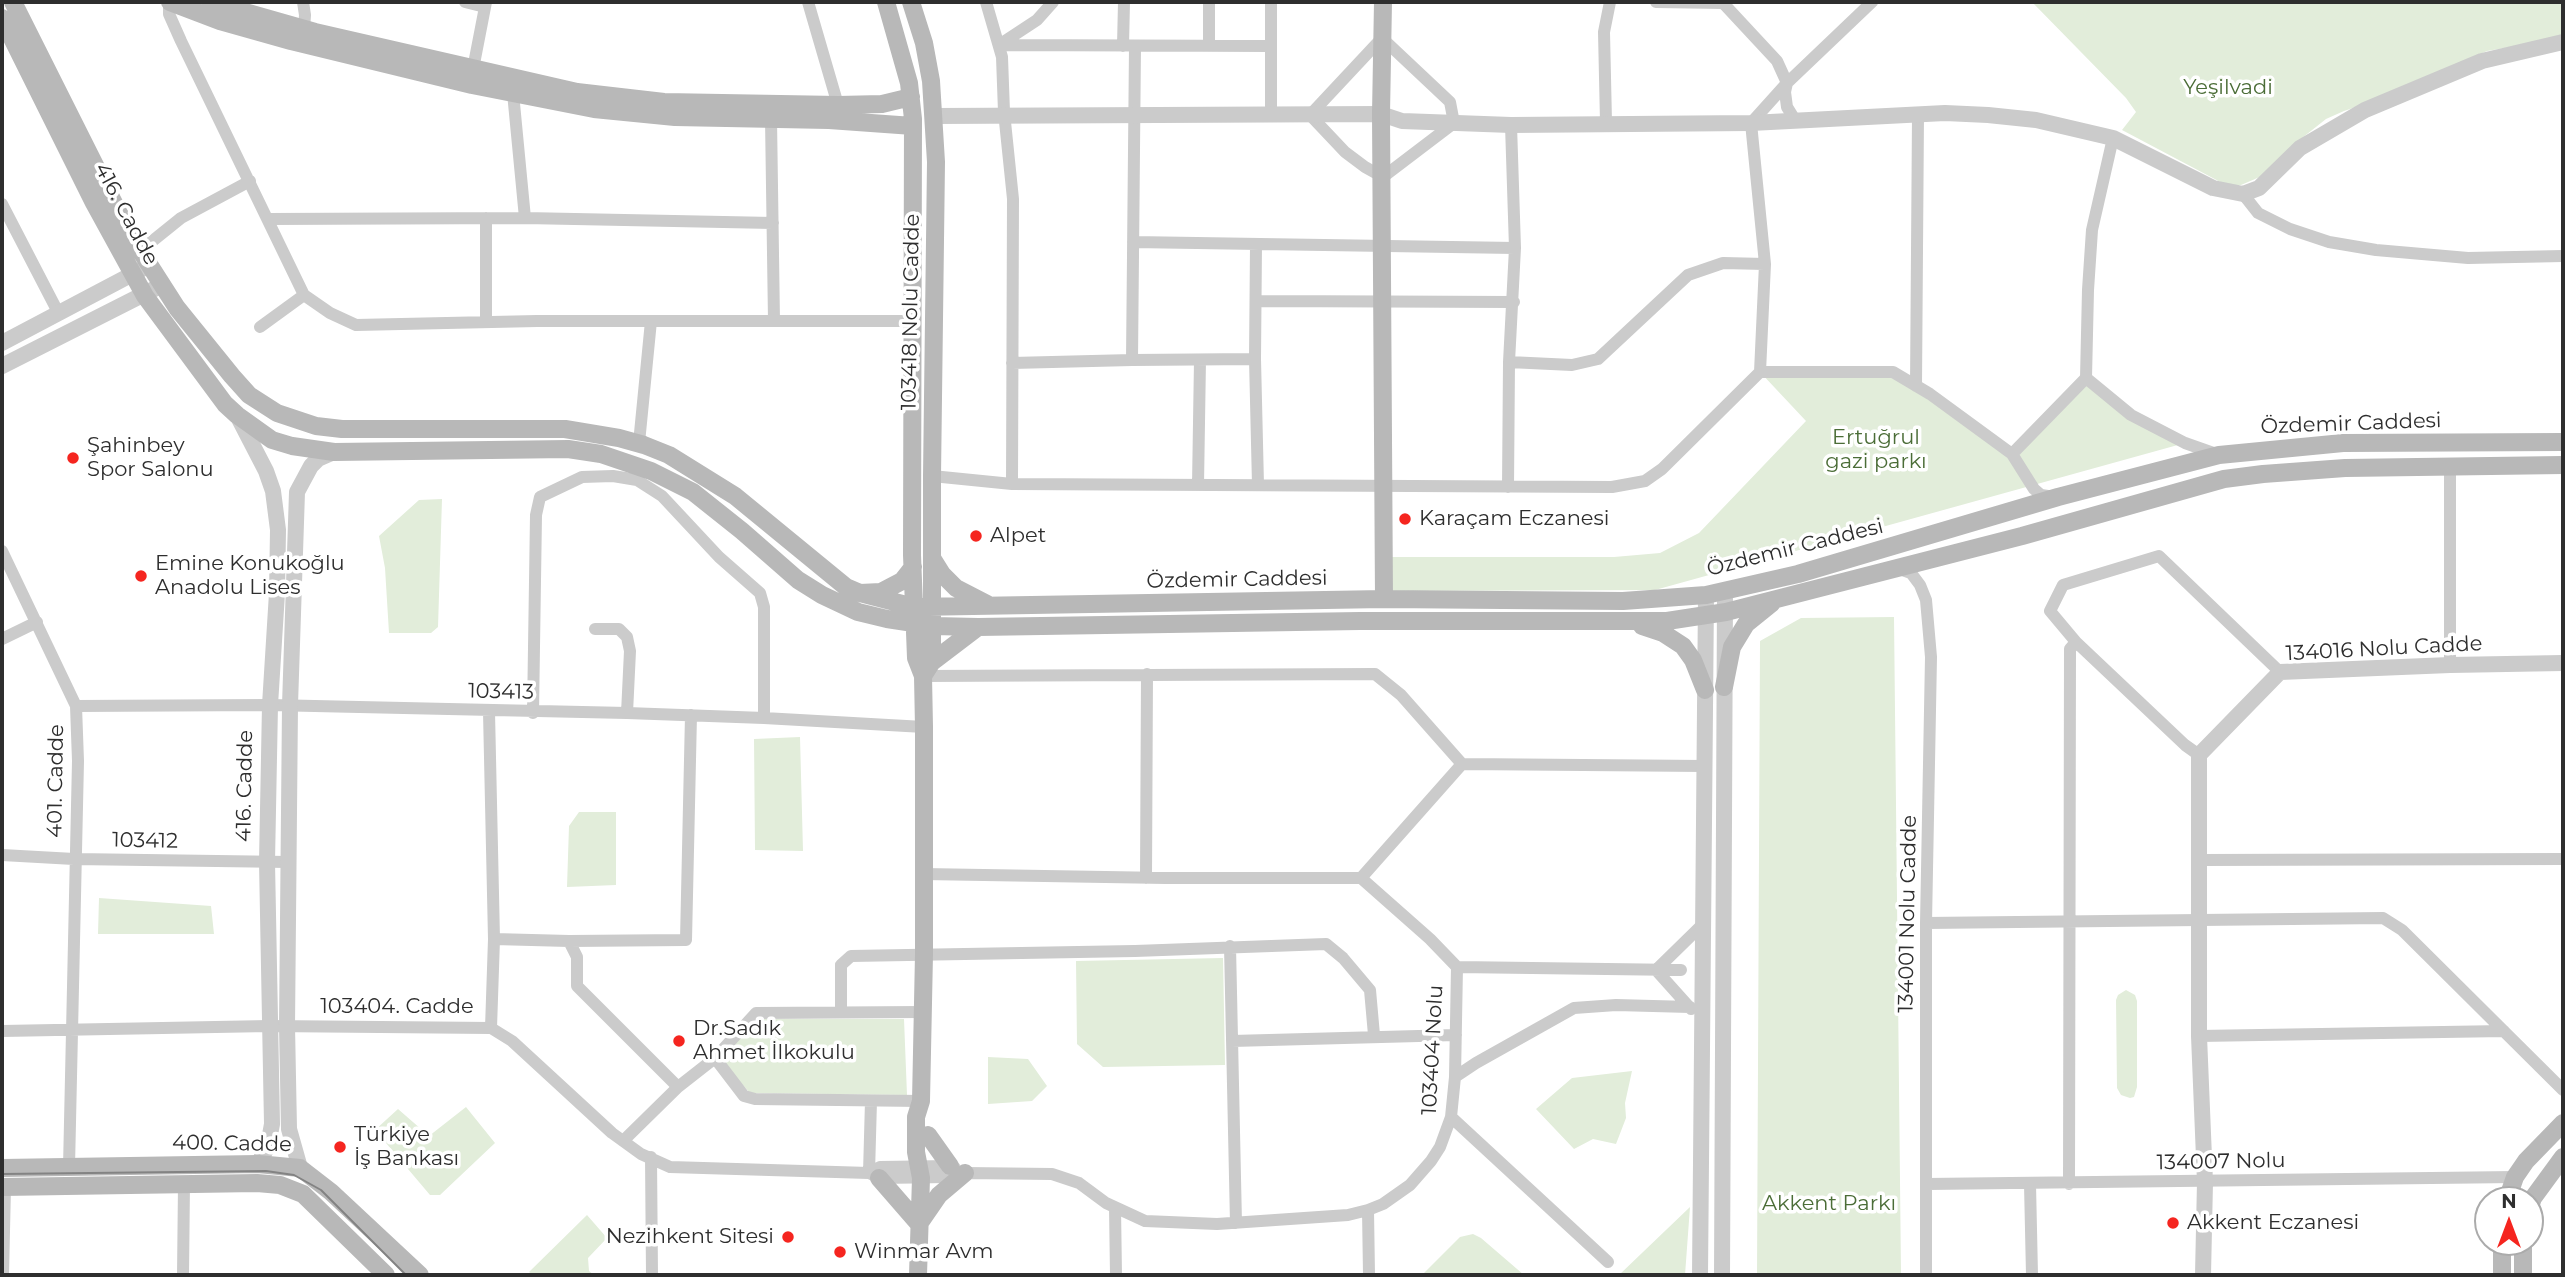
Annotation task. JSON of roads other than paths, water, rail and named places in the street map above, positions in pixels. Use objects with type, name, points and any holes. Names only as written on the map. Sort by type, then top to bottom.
[{"type":"main road","name":"Özdemir Caddesi","points":[[13,2],[129,233],[177,308],[249,395],[277,413],[316,426],[362,430],[565,429],[639,443],[669,456],[735,496],[832,579],[860,593],[920,613],[1007,607],[1384,600],[1623,601],[1706,595],[1798,574],[2058,497],[2219,455],[2343,443],[2563,442]]},
{"type":"main road","points":[[170,2],[220,21],[291,41],[594,110],[913,126]]},
{"type":"main road","points":[[210,2],[304,29],[577,92],[664,102],[838,105],[882,104],[911,97]]},
{"type":"main road","points":[[887,2],[896,29],[911,97],[913,126],[913,567],[920,613],[915,649],[916,658],[928,669]]},
{"type":"main road","name":"103418 Nolu Cadde","points":[[911,2],[932,80],[936,162],[932,558],[920,613],[933,626],[928,669]]},
{"type":"main road","points":[[1383,2],[1381,114],[1384,600]]},
{"type":"main road","name":"416. Cadde","points":[[2,18],[94,203],[145,296],[225,404],[272,440],[334,452],[568,449],[601,454],[651,471],[693,492],[814,590],[859,612],[887,619],[920,613]]},
{"type":"main road","name":"Özdemir Caddesi","points":[[933,626],[1667,621],[1726,612],[1778,599],[2057,527],[2224,479],[2333,469],[2563,466]]},
{"type":"main road","points":[[932,558],[948,582],[965,595],[985,604],[1007,607]]},
{"type":"main road","points":[[860,593],[874,594],[888,590],[902,581],[913,567]]},
{"type":"main road","points":[[1724,688],[1732,647],[1746,624],[1778,599]]},
{"type":"main road","points":[[887,619],[915,649]]},
{"type":"main road","points":[[1629,622],[1663,633],[1683,646],[1693,660],[1705,690]]},
{"type":"main road","points":[[918,1275],[921,1171],[916,1152],[916,1117],[921,1101],[924,727],[928,669],[978,627]]},
{"type":"main road","points":[[921,1101],[928,1135],[928,1152],[921,1171]]},
{"type":"main road","points":[[2512,1186],[2526,1161],[2563,1124]]},
{"type":"main road","points":[[919,1224],[958,1170],[928,1135]]},
{"type":"main road","points":[[2542,1186],[2563,1157]]},
{"type":"main road","name":"400. Cadde","points":[[2,1168],[258,1164],[300,1168],[331,1192],[421,1275]]},
{"type":"main road","points":[[874,1176],[919,1224]]},
{"type":"main road","name":"400. Cadde","points":[[3,1187],[257,1183],[280,1185],[303,1194],[386,1275]]},
{"type":"main road","points":[[2502,1256],[2502,1275]]},
{"type":"main road","points":[[2523,1256],[2524,1275]]},
{"type":"street","points":[[170,2],[169,14],[181,41],[304,295],[330,313],[356,325],[912,321]]},
{"type":"street","points":[[303,2],[304,29]]},
{"type":"street","points":[[465,2],[486,4],[473,69]]},
{"type":"street","points":[[808,2],[838,105]]},
{"type":"street","points":[[986,2],[999,45],[1013,199],[1012,484]]},
{"type":"street","points":[[999,45],[1037,20],[1053,2]]},
{"type":"street","points":[[1124,2],[1135,116],[1132,360]]},
{"type":"street","points":[[1209,2],[1209,46]]},
{"type":"street","points":[[1270,115],[1272,2]]},
{"type":"street","points":[[1606,122],[1604,32],[1610,2]]},
{"type":"street","points":[[1656,2],[1723,2],[1777,61],[1787,83],[1785,100],[1795,120]]},
{"type":"street","points":[[932,476],[1012,484],[1612,487],[1645,481],[1661,469],[1760,372],[1765,264],[1751,122],[1787,83],[1872,2]]},
{"type":"street","points":[[1310,115],[1382,38],[1450,102],[1454,123]]},
{"type":"street","points":[[934,116],[1381,114],[1402,121],[1511,125],[1989,115],[2036,120],[2112,138],[2213,188],[2243,194],[2259,188],[2301,148],[2365,110],[2482,61],[2563,42]]},
{"type":"street","points":[[999,45],[1271,46]]},
{"type":"street","points":[[513,93],[525,218]]},
{"type":"street","points":[[1310,115],[1345,152],[1383,177],[1454,123]]},
{"type":"street","points":[[1916,386],[1918,115]]},
{"type":"street","points":[[771,119],[774,321]]},
{"type":"street","points":[[1508,487],[1509,362],[1515,248],[1511,125]]},
{"type":"street","points":[[2012,454],[2086,378],[2092,230],[2112,138]]},
{"type":"street","points":[[2,343],[132,275],[181,218],[250,181]]},
{"type":"street","points":[[2243,194],[2258,213],[2290,229],[2329,242],[2376,250],[2468,258],[2563,256]]},
{"type":"street","points":[[2,204],[59,314]]},
{"type":"street","points":[[486,218],[486,322]]},
{"type":"street","points":[[268,219],[525,218],[773,223]]},
{"type":"street","points":[[1133,242],[1515,248]]},
{"type":"street","points":[[1256,245],[1258,485]]},
{"type":"street","points":[[1509,362],[1572,365],[1598,359],[1688,275],[1723,263],[1765,264]]},
{"type":"street","points":[[2,366],[145,296],[162,285]]},
{"type":"street","points":[[260,327],[304,295]]},
{"type":"street","points":[[1256,301],[1514,302]]},
{"type":"street","points":[[75,306],[85,325]]},
{"type":"street","points":[[639,443],[651,321]]},
{"type":"street","points":[[1012,363],[1255,359]]},
{"type":"street","points":[[1198,485],[1200,360]]},
{"type":"street","points":[[1760,372],[1893,372],[2012,454],[2029,484],[2041,495],[2058,497]]},
{"type":"street","points":[[2086,378],[2110,400],[2156,430],[2219,455]]},
{"type":"street","name":"416. Cadde","points":[[237,415],[267,471],[277,511],[277,593],[270,705],[267,862],[272,1124],[268,1146],[258,1164]]},
{"type":"street","points":[[300,1168],[289,1129],[287,1026],[290,705],[297,492],[311,466],[318,459],[334,452]]},
{"type":"street","points":[[2450,468],[2450,665]]},
{"type":"street","points":[[533,713],[536,515],[540,497],[582,477],[613,476],[637,480],[663,496],[719,557],[760,593],[764,607],[764,718]]},
{"type":"street","points":[[2016,510],[2026,498],[2029,484]]},
{"type":"street","name":"401. Cadde","points":[[2,551],[76,706],[78,761],[69,1167]]},
{"type":"street","points":[[2203,1275],[2205,1182],[2199,1036],[2199,755],[2185,745],[2076,642],[2050,611],[2063,585],[2160,556],[2280,672]]},
{"type":"street","name":"134001 Nolu Cadde","points":[[1897,568],[1911,573],[1926,600],[1931,657],[1926,923],[1926,1275]]},
{"type":"street","points":[[1721,1275],[1725,592]]},
{"type":"street","points":[[1700,1275],[1706,595]]},
{"type":"street","points":[[2,639],[37,622]]},
{"type":"street","points":[[595,629],[619,629],[627,637],[631,651],[627,713]]},
{"type":"street","points":[[2069,1184],[2070,649],[2076,642]]},
{"type":"street","name":"134016 Nolu Cadde","points":[[2199,755],[2280,672],[2563,663]]},
{"type":"street","points":[[928,669],[1147,674],[1375,674],[1401,695],[1462,764],[1704,766]]},
{"type":"street","points":[[1146,878],[1147,674]]},
{"type":"street","name":"103413","points":[[76,706],[290,705],[489,712],[627,713],[924,727]]},
{"type":"street","points":[[489,712],[494,939],[491,1028]]},
{"type":"street","points":[[494,939],[686,940],[691,715]]},
{"type":"street","points":[[923,874],[1361,878],[1462,764]]},
{"type":"street","name":"103412","points":[[2,855],[74,859],[288,862]]},
{"type":"street","points":[[2200,860],[2563,859]]},
{"type":"street","name":"103404 Nolu","points":[[958,1170],[1052,1174],[1079,1183],[1115,1207],[1145,1221],[1236,1223],[1348,1215],[1368,1210],[1397,1195],[1421,1174],[1440,1147],[1451,1117],[1455,1077],[1457,967],[1430,939],[1361,878]]},
{"type":"street","points":[[1926,923],[2383,918],[2402,930],[2563,1090]]},
{"type":"street","points":[[1656,970],[1701,926]]},
{"type":"street","points":[[569,940],[577,957],[577,986],[678,1087]]},
{"type":"street","points":[[841,1012],[841,965],[851,956],[1135,951],[1326,944],[1343,958],[1370,990],[1374,1035]]},
{"type":"street","points":[[1230,946],[1236,1223]]},
{"type":"street","points":[[1457,967],[1681,970]]},
{"type":"street","points":[[1656,970],[1702,1020]]},
{"type":"street","points":[[1455,1077],[1574,1008],[1616,1005],[1690,1007]]},
{"type":"street","points":[[623,1141],[678,1087],[715,1058],[756,1013],[923,1012]]},
{"type":"street","name":"103404. Cadde","points":[[2,1031],[269,1026],[491,1028],[512,1041],[623,1141],[641,1154],[670,1167],[874,1176],[921,1171],[948,1177],[958,1170]]},
{"type":"street","points":[[2199,1036],[2504,1031]]},
{"type":"street","points":[[1232,1041],[1374,1035],[1456,1035]]},
{"type":"street","points":[[715,1058],[744,1096],[755,1099],[921,1101]]},
{"type":"street","points":[[871,1101],[874,1176]]},
{"type":"street","points":[[1451,1117],[1608,1262]]},
{"type":"street","points":[[651,1157],[652,1275]]},
{"type":"street","name":"134007 Nolu","points":[[1927,1184],[2515,1177]]},
{"type":"street","points":[[183,1275],[184,1184]]},
{"type":"street","points":[[2030,1184],[2032,1275]]},
{"type":"street","points":[[3,1187],[3,1275]]},
{"type":"street","points":[[1115,1207],[1116,1275]]},
{"type":"street","points":[[1368,1210],[1369,1275]]},
{"type":"tram line","points":[[2,1174],[266,1171],[294,1175],[321,1190],[406,1275]]},
{"type":"place","name":"Şahinbey Spor Salonu","points":[[73,458]]},
{"type":"place","name":"Karaçam Eczanesi","points":[[1405,519]]},
{"type":"place","name":"Alpet","points":[[976,536]]},
{"type":"place","name":"Emine Konukoğlu Anadolu Lises","points":[[141,576]]},
{"type":"place","name":"Dr.Sadık Ahmet İlkokulu","points":[[679,1041]]},
{"type":"place","name":"Türkiye İş Bankası","points":[[340,1147]]},
{"type":"place","name":"Akkent Eczanesi","points":[[2173,1223]]},
{"type":"place","name":"Nezihkent Sitesi","points":[[788,1237]]},
{"type":"place","name":"Winmar Avm","points":[[840,1252]]},
{"type":"park label","name":"Yeşilvadi","points":[[2228,88]]},
{"type":"park label","name":"Ertuğrul gazi parkı","points":[[1876,450]]},
{"type":"park label","name":"Akkent Parkı","points":[[1829,1204]]}]
